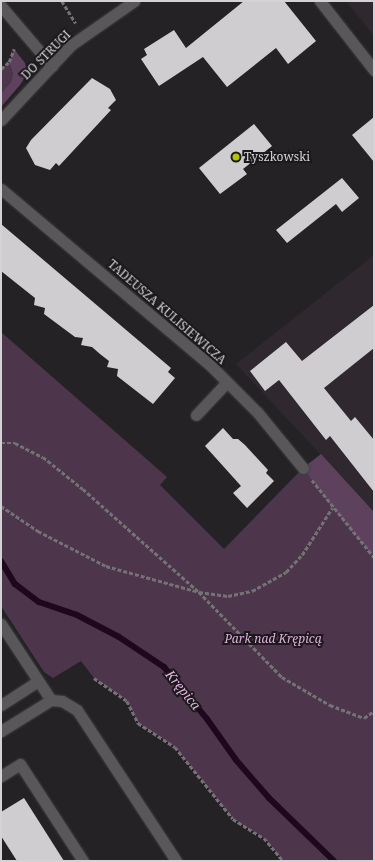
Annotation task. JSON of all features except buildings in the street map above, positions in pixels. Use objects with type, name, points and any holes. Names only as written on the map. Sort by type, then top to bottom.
[{"type":"street","name":"DO STRUGI","points":[[1,120],[52,66],[84,35],[134,1]]},
{"type":"street","points":[[320,1],[374,70]]},
{"type":"street","points":[[1,6],[52,66]]},
{"type":"street","name":"TADEUSZA KULISIEWICZA","points":[[1,189],[227,382],[258,413],[303,468]]},
{"type":"street","points":[[196,415],[227,382]]},
{"type":"street","points":[[1,624],[51,700]]},
{"type":"street","points":[[1,705],[38,681]]},
{"type":"street","points":[[1,731],[51,700],[62,701],[77,710],[176,861]]},
{"type":"street","points":[[1,776],[20,764],[83,861]]},
{"type":"path","points":[[62,1],[84,35]]},
{"type":"path","points":[[1,69],[9,62],[14,49]]},
{"type":"path","points":[[1,443],[16,443],[43,457],[130,528],[199,592],[282,677],[330,705],[364,718],[374,711]]},
{"type":"path","points":[[303,468],[332,508],[374,557]]},
{"type":"path","points":[[1,506],[38,530],[106,566],[199,592],[228,596],[252,591],[268,584],[286,572],[302,555],[332,508]]},
{"type":"path","points":[[94,678],[127,701],[138,723],[175,747],[232,819],[264,838],[283,861]]},
{"type":"shaded area","points":[[346,1],[374,1],[374,36]]},
{"type":"shaded area","points":[[14,49],[25,63],[27,74],[20,85],[1,107],[1,93],[11,82],[13,74],[9,62]]},
{"type":"shaded area","points":[[374,255],[374,512],[236,364]]},
{"type":"shaded area","points":[[321,454],[374,512],[374,557],[332,508],[303,468]]},
{"type":"green space","points":[[9,62],[13,74],[11,82],[1,93],[1,69]]},
{"type":"green space","name":"Park nad Krępicą","points":[[1,332],[167,477],[160,485],[224,549],[303,468],[332,508],[374,557],[374,861],[283,861],[264,838],[233,819],[175,747],[138,723],[127,701],[94,678],[81,661],[53,678],[44,672],[1,606]],"holes":[[[85,620],[119,637],[155,661]]]},
{"type":"waterway","name":"Krępica","points":[[1,561],[15,584],[39,602],[77,615],[119,637],[164,667],[207,719],[236,760],[269,798],[334,861]]},
{"type":"place","name":"Tyszkowski","points":[[236,157]]}]
